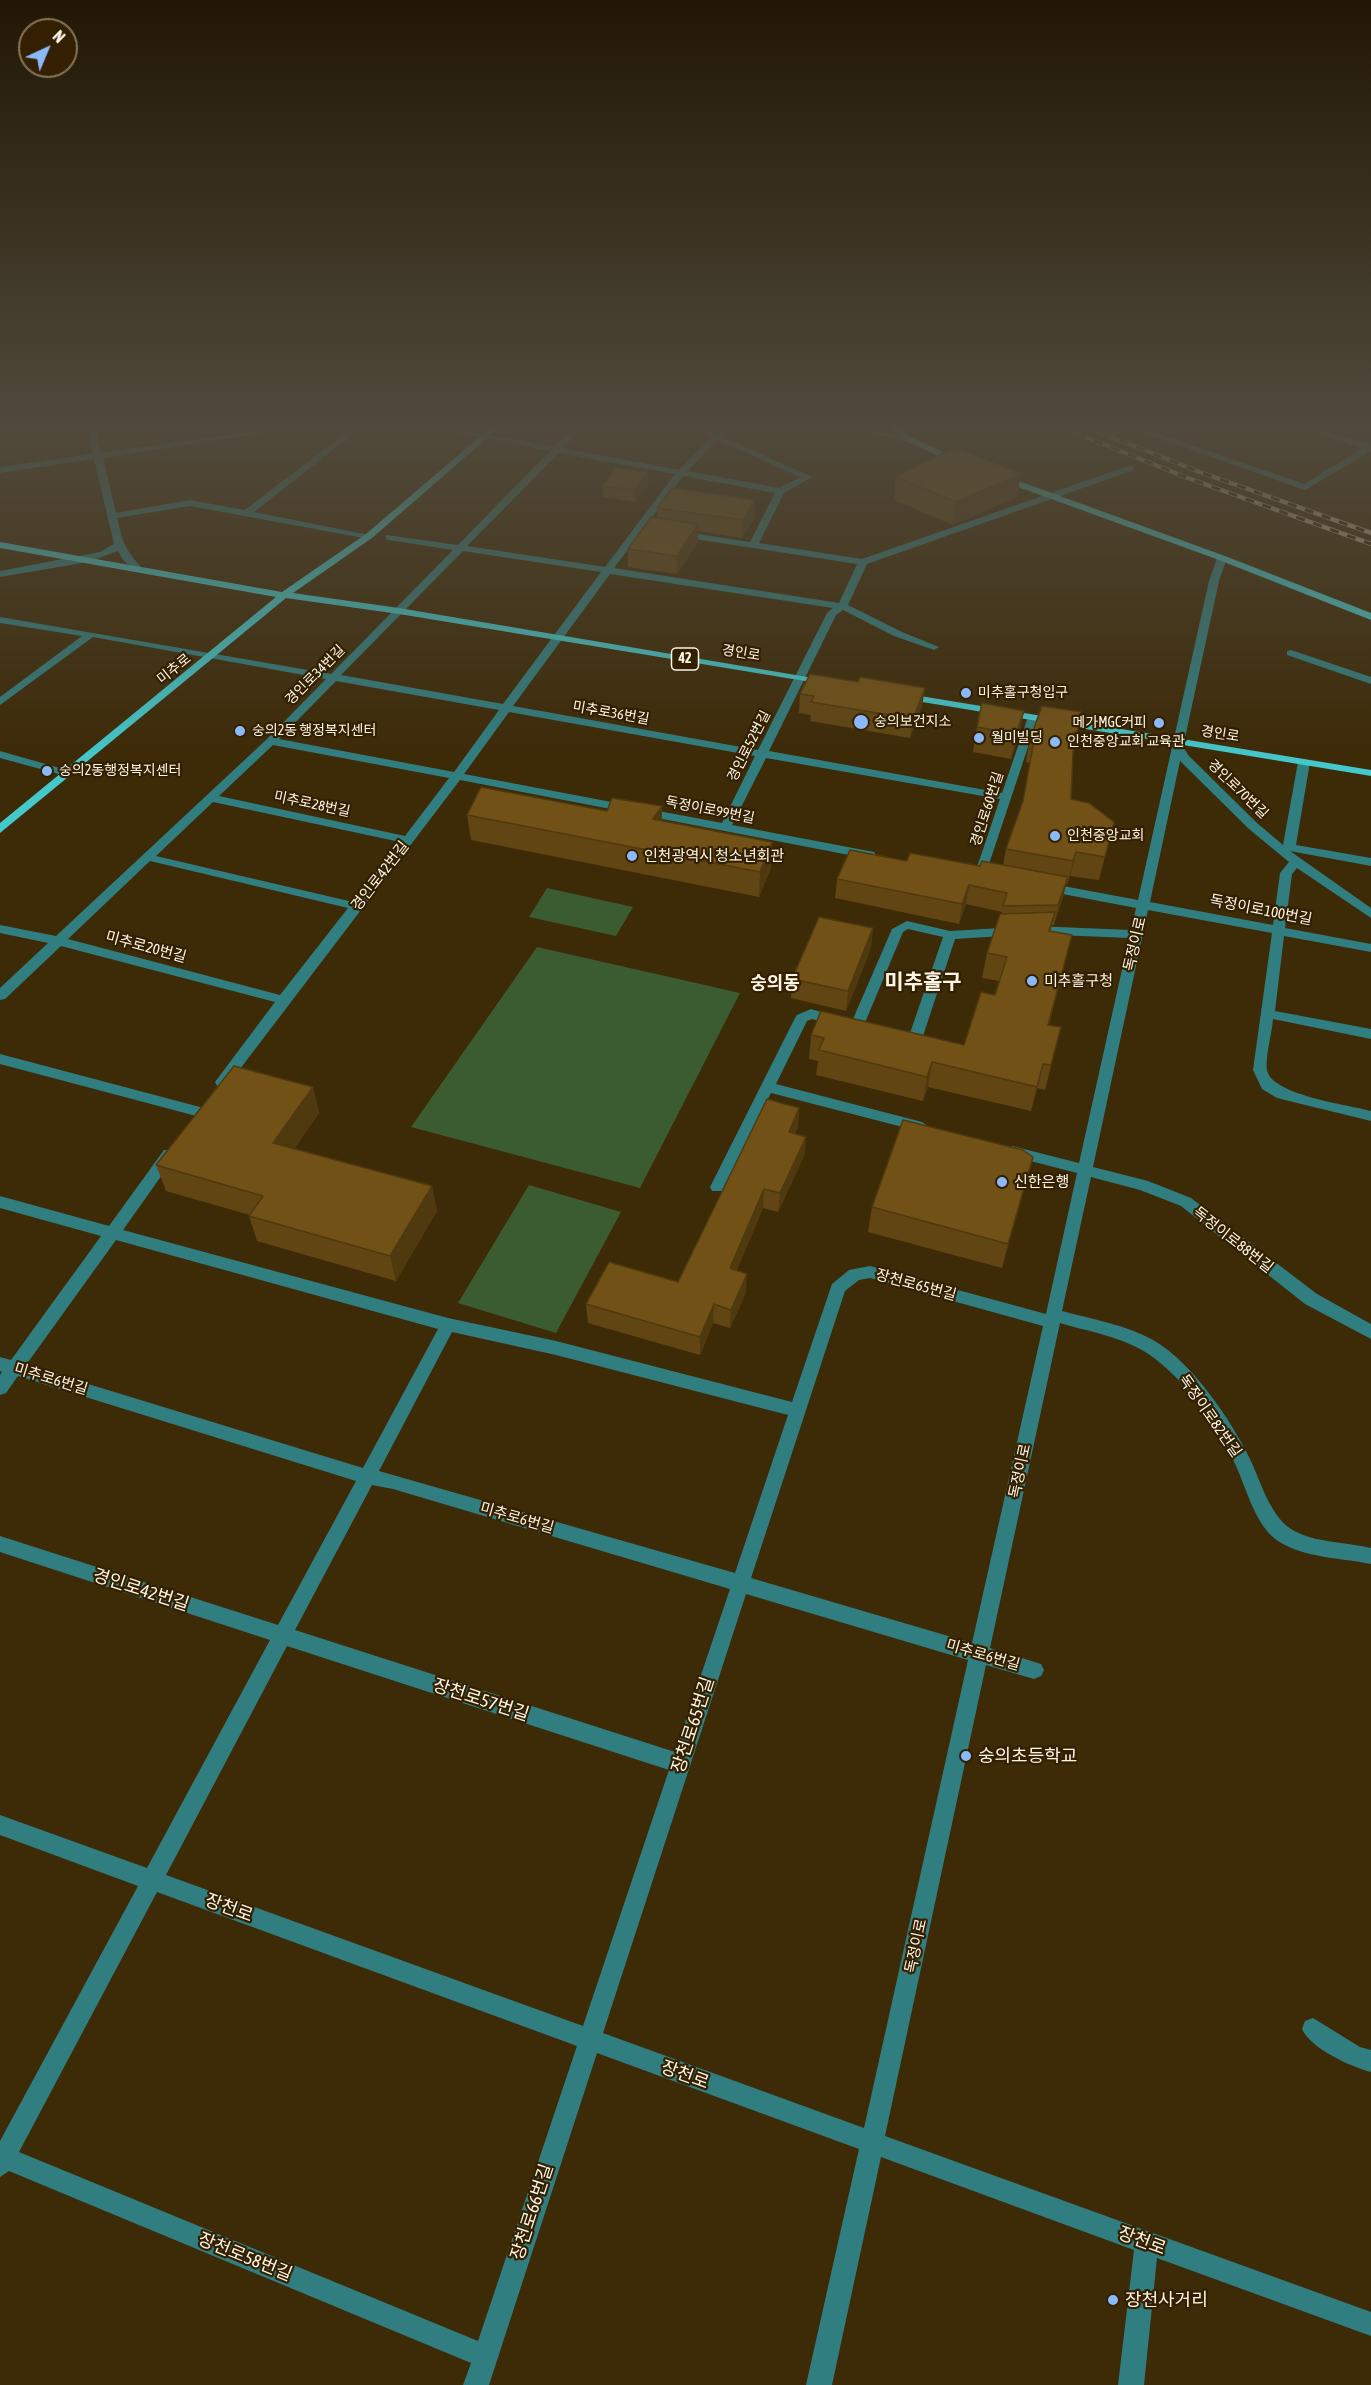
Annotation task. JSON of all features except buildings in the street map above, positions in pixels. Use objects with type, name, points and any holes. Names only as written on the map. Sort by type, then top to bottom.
[{"type":"main road","name":"미추로","points":[[0,830],[66,773],[211,657],[284,595],[366,538]]},
{"type":"main road","points":[[1167,538],[1371,617]]},
{"type":"main road","name":"경인로","points":[[0,545],[136,567],[284,595],[399,611],[835,684]]},
{"type":"main road","name":"경인로","points":[[893,694],[1179,744],[1371,773]]},
{"type":"street","points":[[118,538],[126,558],[136,567]]},
{"type":"street","points":[[398,538],[842,606],[898,634],[934,647]]},
{"type":"street","name":"경인로34번길","points":[[0,996],[271,741],[470,538]]},
{"type":"street","name":"경인로42번길","points":[[189,1127],[283,1000],[456,777],[556,638],[632,538]]},
{"type":"street","points":[[710,538],[863,562],[932,538]]},
{"type":"street","points":[[753,545],[756,538]]},
{"type":"street","points":[[0,574],[102,555],[116,549],[119,544]]},
{"type":"street","name":"독정이로","points":[[819,2385],[1214,581],[1222,558]]},
{"type":"street","name":"경인로52번길","points":[[725,828],[832,613],[842,606],[863,562]]},
{"type":"street","name":"미추로36번길","points":[[0,620],[92,634],[505,710],[1006,797]]},
{"type":"street","points":[[0,702],[92,634]]},
{"type":"street","points":[[1291,653],[1371,681]]},
{"type":"street","name":"경인로60번길","points":[[980,876],[1033,717]]},
{"type":"street","name":"독정이로99번길","points":[[271,741],[887,858]]},
{"type":"street","name":"경인로70번길","points":[[1179,744],[1184,758],[1219,793],[1285,848],[1296,862],[1371,914]]},
{"type":"street","points":[[0,754],[66,773]]},
{"type":"street","points":[[1304,762],[1285,848],[1371,862]]},
{"type":"street","name":"미추로28번길","points":[[210,798],[407,840]]},
{"type":"street","points":[[147,857],[355,906]]},
{"type":"street","points":[[1296,862],[1287,873],[1260,1070],[1267,1085],[1281,1094],[1371,1116]]},
{"type":"street","points":[[1039,886],[1144,904]]},
{"type":"street","name":"독정이로100번길","points":[[1144,904],[1371,948]]},
{"type":"street","points":[[857,1026],[898,929],[907,925],[950,935],[1035,930],[1137,934]]},
{"type":"street","name":"미추로20번길","points":[[0,929],[58,941],[283,1000]]},
{"type":"street","points":[[717,1187],[802,1018],[811,1014],[857,1026],[862,1032],[906,1044],[915,1039],[950,935]]},
{"type":"street","points":[[1269,1014],[1371,1034]]},
{"type":"street","points":[[0,1059],[34,1068],[207,1102]]},
{"type":"street","points":[[767,1087],[936,1131]]},
{"type":"street","points":[[0,1388],[8,1366],[112,1233],[177,1143]]},
{"type":"street","name":"독정이로88번길","points":[[994,1146],[1143,1185],[1186,1202],[1311,1299],[1371,1332]]},
{"type":"street","points":[[0,1202],[448,1325],[556,1348],[797,1410]]},
{"type":"street","name":"장천로65번길","points":[[589,2040],[838,1288],[855,1274],[870,1272],[1053,1319]]},
{"type":"street","name":"독정이로82번길","points":[[1053,1319],[1147,1344],[1167,1358],[1191,1386],[1238,1451],[1269,1517],[1284,1534],[1303,1543],[1347,1549],[1371,1556]]},
{"type":"street","points":[[152,1880],[448,1325]]},
{"type":"street","name":"미추로6번길","points":[[8,1366],[368,1477],[393,1481],[1034,1670]]},
{"type":"street","name":"경인로42번길","points":[[0,1544],[282,1636]]},
{"type":"street","name":"장천로57번길","points":[[282,1636],[680,1764]]},
{"type":"street","name":"장천로","points":[[0,1825],[1371,2324]]},
{"type":"street","name":"장천로58번길","points":[[152,1880],[1,2159],[485,2356]]},
{"type":"street","points":[[1313,2029],[1355,2057],[1371,2061]]},
{"type":"street","name":"장천로66번길","points":[[476,2385],[589,2040]]},
{"type":"street","points":[[1131,2385],[1147,2243]]},
{"type":"green space","points":[[547,888],[633,907],[616,936],[529,917]]},
{"type":"green space","points":[[537,947],[740,993],[640,1188],[411,1127]]},
{"type":"green space","points":[[529,1185],[621,1212],[556,1333],[458,1303]]},
{"type":"railway","points":[[1355,538],[1371,544]]},
{"type":"place","name":"미추홀구청입구","points":[[966,693]]},
{"type":"place","name":"숭의보건지소","points":[[861,722]]},
{"type":"place","name":"메가MGC커피","points":[[1159,723]]},
{"type":"place","name":"숭의2동 행정복지센터","points":[[240,731]]},
{"type":"place","name":"월미빌딩","points":[[979,738]]},
{"type":"place","name":"인천중앙교회 교육관","points":[[1055,742]]},
{"type":"place","name":"숭의2동행정복지센터","points":[[47,771]]},
{"type":"place","name":"인천중앙교회","points":[[1055,836]]},
{"type":"place","name":"인천광역시 청소년회관","points":[[632,856]]},
{"type":"place","name":"미추홀구청","points":[[1032,981]]},
{"type":"place","name":"신한은행","points":[[1002,1182]]},
{"type":"place","name":"숭의초등학교","points":[[966,1756]]},
{"type":"place","name":"장천사거리","points":[[1113,2300]]},
{"type":"district","name":"미추홀구","points":[[923,982]]},
{"type":"district","name":"숭의동","points":[[775,983]]}]
